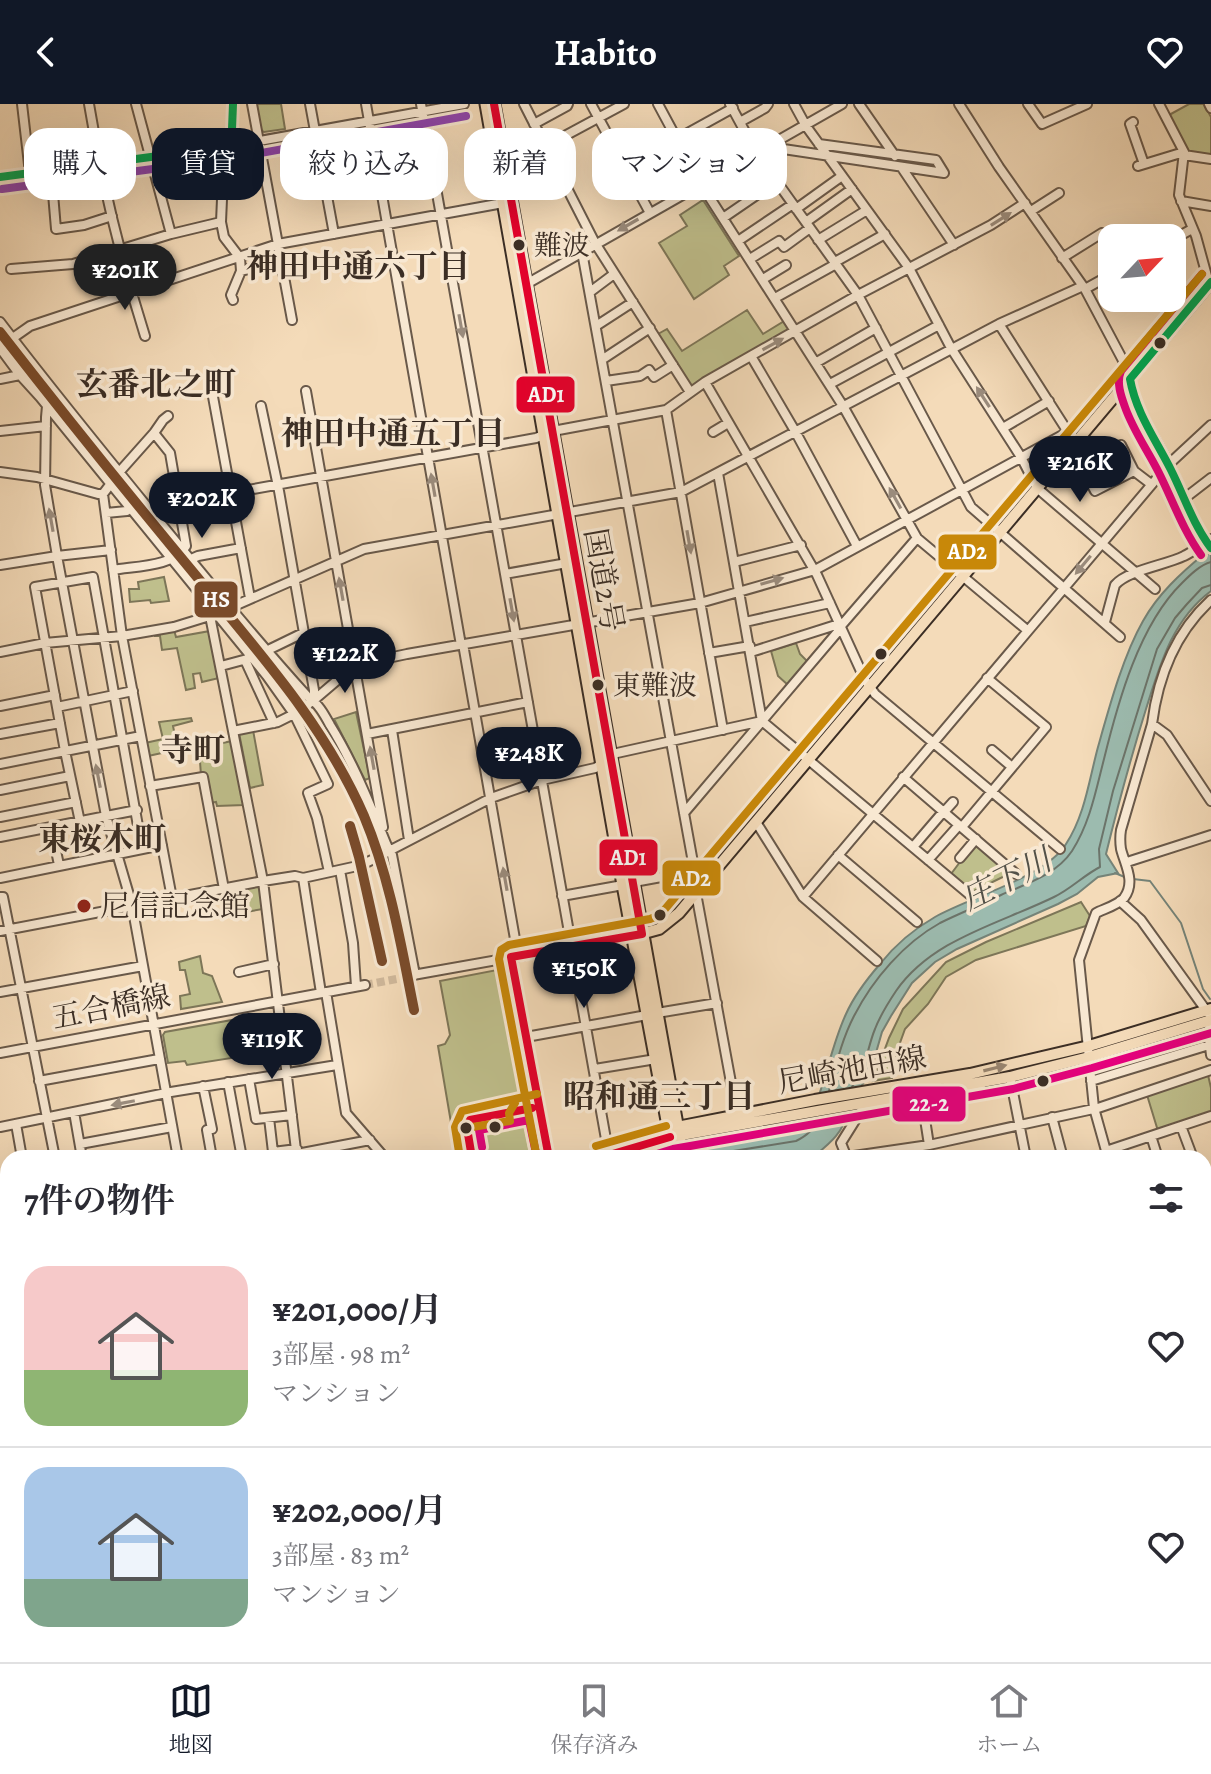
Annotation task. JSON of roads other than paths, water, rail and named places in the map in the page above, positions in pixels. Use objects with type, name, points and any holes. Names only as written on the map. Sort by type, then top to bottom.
[{"type":"highway","name":"国道2号","points":[[486,104],[503,203],[522,286]]},
{"type":"highway","name":"国道2号","points":[[494,104],[522,286],[675,1141]]},
{"type":"highway","name":"国道2号","points":[[563,512],[567,563],[582,623]]},
{"type":"highway","name":"国道2号","points":[[652,1014],[656,1059],[675,1141]]},
{"type":"main road","points":[[637,935],[667,925],[679,913],[1210,285]]},
{"type":"main road","name":"尼崎池田線","points":[[675,1141],[737,1115],[1010,1077],[1210,1016]]},
{"type":"main road","name":"尼崎池田線","points":[[861,1098],[1089,1051]]},
{"type":"main road","name":"尼崎池田線","points":[[675,1141],[813,1106]]},
{"type":"main road","points":[[635,1150],[675,1141]]},
{"type":"street","points":[[22,104],[25,128]]},
{"type":"street","points":[[89,104],[93,128]]},
{"type":"street","points":[[136,104],[171,234]]},
{"type":"street","points":[[232,128],[233,104]]},
{"type":"street","points":[[252,104],[257,128]]},
{"type":"street","points":[[310,104],[314,128]]},
{"type":"street","points":[[366,104],[370,128]]},
{"type":"street","points":[[337,128],[422,108],[464,104]]},
{"type":"street","points":[[524,104],[536,128]]},
{"type":"street","points":[[534,124],[568,104]]},
{"type":"street","points":[[591,104],[650,213]]},
{"type":"street","points":[[576,130],[624,104]]},
{"type":"street","points":[[671,104],[659,107],[671,128]]},
{"type":"street","points":[[740,122],[768,104]]},
{"type":"street","points":[[794,104],[806,126],[909,268],[951,348],[1021,457],[1037,488],[1155,589]]},
{"type":"street","points":[[787,136],[842,104]]},
{"type":"street","points":[[859,104],[954,245]]},
{"type":"street","points":[[959,104],[1084,288],[1127,368],[1133,397],[1169,464],[1199,531],[1209,543],[1185,556],[1118,581],[1105,622]]},
{"type":"street","points":[[1028,104],[1042,124],[1070,107],[1087,104]]},
{"type":"street","points":[[1159,104],[1184,154],[1179,195],[1196,236],[1210,285]]},
{"type":"street","points":[[695,128],[732,106],[743,128]]},
{"type":"street","points":[[422,108],[595,1069],[603,1150]]},
{"type":"street","points":[[1133,122],[1129,134],[1141,165],[1184,154],[1211,159]]},
{"type":"street","points":[[787,149],[944,173],[936,160],[819,144]]},
{"type":"street","points":[[136,159],[152,157]]},
{"type":"street","points":[[264,168],[292,320]]},
{"type":"street","points":[[0,177],[24,174]]},
{"type":"street","points":[[738,241],[842,176]]},
{"type":"street","points":[[750,259],[779,241],[784,247],[852,189]]},
{"type":"street","points":[[106,513],[134,512],[321,478],[666,410],[705,382],[858,295],[1056,193]]},
{"type":"street","points":[[787,196],[858,295],[973,509],[1120,637]]},
{"type":"street","points":[[54,200],[56,229],[84,225],[112,216]]},
{"type":"street","points":[[108,200],[145,336]]},
{"type":"street","points":[[222,200],[224,237],[240,258],[241,271],[231,295],[233,300]]},
{"type":"street","points":[[328,200],[334,234]]},
{"type":"street","points":[[383,200],[491,798],[526,1037],[547,1150]]},
{"type":"street","points":[[573,200],[595,243],[690,392]]},
{"type":"street","points":[[522,286],[673,200]]},
{"type":"street","points":[[711,200],[817,362],[917,538],[1027,630]]},
{"type":"street","points":[[723,218],[749,200]]},
{"type":"street","points":[[1181,201],[1211,206]]},
{"type":"street","points":[[329,872],[308,793],[328,784],[294,714],[0,347],[30,326],[278,244],[503,203]]},
{"type":"street","points":[[818,240],[867,210]]},
{"type":"street","points":[[11,269],[73,264],[221,222]]},
{"type":"street","points":[[1186,232],[1192,229]]},
{"type":"street","points":[[775,298],[885,234]]},
{"type":"street","points":[[1062,258],[1098,236]]},
{"type":"street","points":[[582,252],[737,1115]]},
{"type":"street","points":[[763,279],[786,265]]},
{"type":"street","points":[[241,271],[256,267]]},
{"type":"street","points":[[590,292],[614,274]]},
{"type":"street","points":[[0,651],[174,627],[213,615],[364,549],[681,492],[951,348],[1098,281]]},
{"type":"street","points":[[596,326],[633,302]]},
{"type":"street","points":[[0,322],[189,560],[266,651],[314,700],[335,733],[392,855],[413,976],[637,935]]},
{"type":"street","points":[[999,324],[1068,432],[1095,491],[1134,471]]},
{"type":"street","points":[[830,384],[939,325]]},
{"type":"street","points":[[603,359],[650,328]]},
{"type":"street","points":[[817,362],[876,328]]},
{"type":"street","points":[[751,356],[857,546]]},
{"type":"street","points":[[606,381],[640,376],[649,370],[654,377],[673,365]]},
{"type":"street","points":[[0,379],[20,375]]},
{"type":"street","points":[[209,375],[250,598]]},
{"type":"street","points":[[705,382],[815,570],[875,694],[1060,849]]},
{"type":"street","points":[[306,391],[383,836]]},
{"type":"street","points":[[54,393],[47,406],[45,480],[57,556],[106,816],[132,905],[176,1150]]},
{"type":"street","points":[[1003,428],[1049,401]]},
{"type":"street","points":[[261,406],[278,485],[314,700]]},
{"type":"street","points":[[666,410],[723,730]]},
{"type":"street","points":[[165,416],[103,494],[122,636],[172,898]]},
{"type":"street","points":[[713,432],[728,423]]},
{"type":"street","points":[[803,897],[1151,484],[1211,425]]},
{"type":"street","points":[[0,431],[46,426]]},
{"type":"street","points":[[233,731],[274,723],[294,714],[355,665],[700,603],[815,570],[1068,432]]},
{"type":"street","points":[[113,570],[167,562],[186,546],[170,453],[154,433]]},
{"type":"street","points":[[1082,465],[1121,445],[1134,471],[1151,484]]},
{"type":"street","points":[[0,472],[22,474],[103,494]]},
{"type":"street","points":[[718,473],[762,721],[970,895]]},
{"type":"street","points":[[1185,498],[1211,478]]},
{"type":"street","points":[[684,813],[917,538]]},
{"type":"street","points":[[734,562],[801,545]]},
{"type":"street","points":[[189,560],[241,548]]},
{"type":"street","points":[[0,565],[111,550]]},
{"type":"street","points":[[505,574],[567,563]]},
{"type":"street","points":[[80,822],[35,587],[93,577],[142,848]]},
{"type":"street","points":[[1106,1150],[1094,1108],[1079,960],[1095,915],[1125,897],[1130,880],[1120,841],[1121,830],[1152,724],[1154,706],[1174,648],[1184,631],[1211,600]]},
{"type":"street","points":[[745,622],[830,603]]},
{"type":"street","points":[[213,615],[263,881],[296,1150]]},
{"type":"street","points":[[709,653],[750,649],[840,626]]},
{"type":"street","points":[[266,651],[303,633]]},
{"type":"street","points":[[221,666],[248,658]]},
{"type":"street","points":[[248,658],[274,723]]},
{"type":"street","points":[[928,860],[1046,727],[987,678]]},
{"type":"street","points":[[57,707],[133,691]]},
{"type":"street","points":[[0,706],[55,695]]},
{"type":"street","points":[[367,734],[528,702]]},
{"type":"street","points":[[4,930],[362,865],[491,798],[671,741],[762,721]]},
{"type":"street","points":[[0,734],[60,723]]},
{"type":"street","points":[[1152,724],[1167,735],[1211,801]]},
{"type":"street","points":[[392,730],[409,840]]},
{"type":"street","points":[[0,764],[141,736]]},
{"type":"street","points":[[992,750],[1012,767]]},
{"type":"street","points":[[0,790],[70,776]]},
{"type":"street","points":[[150,786],[203,777],[224,889]]},
{"type":"street","points":[[903,777],[1016,874]]},
{"type":"street","points":[[0,817],[76,802]]},
{"type":"street","points":[[913,847],[953,802]]},
{"type":"street","points":[[0,837],[137,810]]},
{"type":"street","points":[[756,822],[803,897],[877,961]]},
{"type":"street","points":[[51,827],[59,865]]},
{"type":"street","points":[[1127,862],[1211,835]]},
{"type":"street","points":[[960,858],[976,839]]},
{"type":"street","points":[[53,1150],[20,988],[4,930],[0,878],[162,845]]},
{"type":"street","points":[[838,855],[917,922]]},
{"type":"street","name":"五合橋線","points":[[0,1053],[361,986],[340,870]]},
{"type":"street","points":[[562,896],[694,871]]},
{"type":"street","points":[[303,878],[346,1113],[378,1150]]},
{"type":"street","points":[[1120,901],[1141,920],[1210,1016],[1211,1055]]},
{"type":"street","points":[[239,972],[274,964]]},
{"type":"street","points":[[0,992],[143,966]]},
{"type":"street","points":[[526,1037],[717,1003]]},
{"type":"street","points":[[1091,1081],[1209,1045]]},
{"type":"street","points":[[39,1081],[159,1059]]},
{"type":"street","points":[[595,1069],[656,1059]]},
{"type":"street","points":[[0,1127],[203,1086],[337,1065]]},
{"type":"street","points":[[897,1150],[1094,1108],[1211,1070]]},
{"type":"street","points":[[1010,1077],[1025,1150]]},
{"type":"street","points":[[249,1079],[256,1119],[292,1115]]},
{"type":"street","points":[[228,1082],[241,1150]]},
{"type":"street","points":[[844,1150],[841,1143],[858,1112],[973,1091],[983,1083]]},
{"type":"street","points":[[203,1086],[211,1150]]},
{"type":"street","points":[[922,1100],[929,1145]]},
{"type":"street","points":[[74,1112],[81,1150]]},
{"type":"street","points":[[1117,1150],[1211,1116]]},
{"type":"street","points":[[1052,1117],[1061,1150]]},
{"type":"street","points":[[269,1118],[273,1150]]},
{"type":"street","points":[[16,1124],[21,1150]]},
{"type":"street","points":[[1181,1126],[1190,1150]]},
{"type":"street","points":[[80,1144],[172,1127]]},
{"type":"street","points":[[1151,1136],[1155,1150]]},
{"type":"street","points":[[318,1150],[370,1140]]},
{"type":"water","points":[[1211,552],[1211,591],[1186,615],[1169,644],[1135,745],[1106,854],[1118,873],[1098,877],[1058,904],[957,949],[935,962],[912,983],[882,1032],[871,1070],[845,1114],[842,1127],[821,1150],[694,1150],[793,1133],[803,1128],[815,1106],[849,1007],[892,950],[935,917],[1025,876],[1056,856],[1066,844],[1082,809],[1112,699],[1136,635],[1163,593],[1195,561]]},
{"type":"waterway","points":[[1115,873],[1127,878]]},
{"type":"waterway","points":[[1133,879],[1150,881],[1181,923],[1203,989],[1210,999]]},
{"type":"tunnel","points":[[365,985],[412,976]]},
{"type":"place","name":"難波","points":[[519,245]]},
{"type":"place","name":"東難波","points":[[598,685]]},
{"type":"place","name":"尼信記念館","points":[[84,906]]},
{"type":"district","name":"神田中通六丁目","points":[[358,266]]},
{"type":"district","name":"玄番北之町","points":[[156,384]]},
{"type":"district","name":"神田中通五丁目","points":[[393,433]]},
{"type":"district","name":"寺町","points":[[193,750]]},
{"type":"district","name":"東桜木町","points":[[102,839]]},
{"type":"district","name":"昭和通三丁目","points":[[659,1096]]},
{"type":"water label","name":"庄下川","points":[[1006,879]]}]
